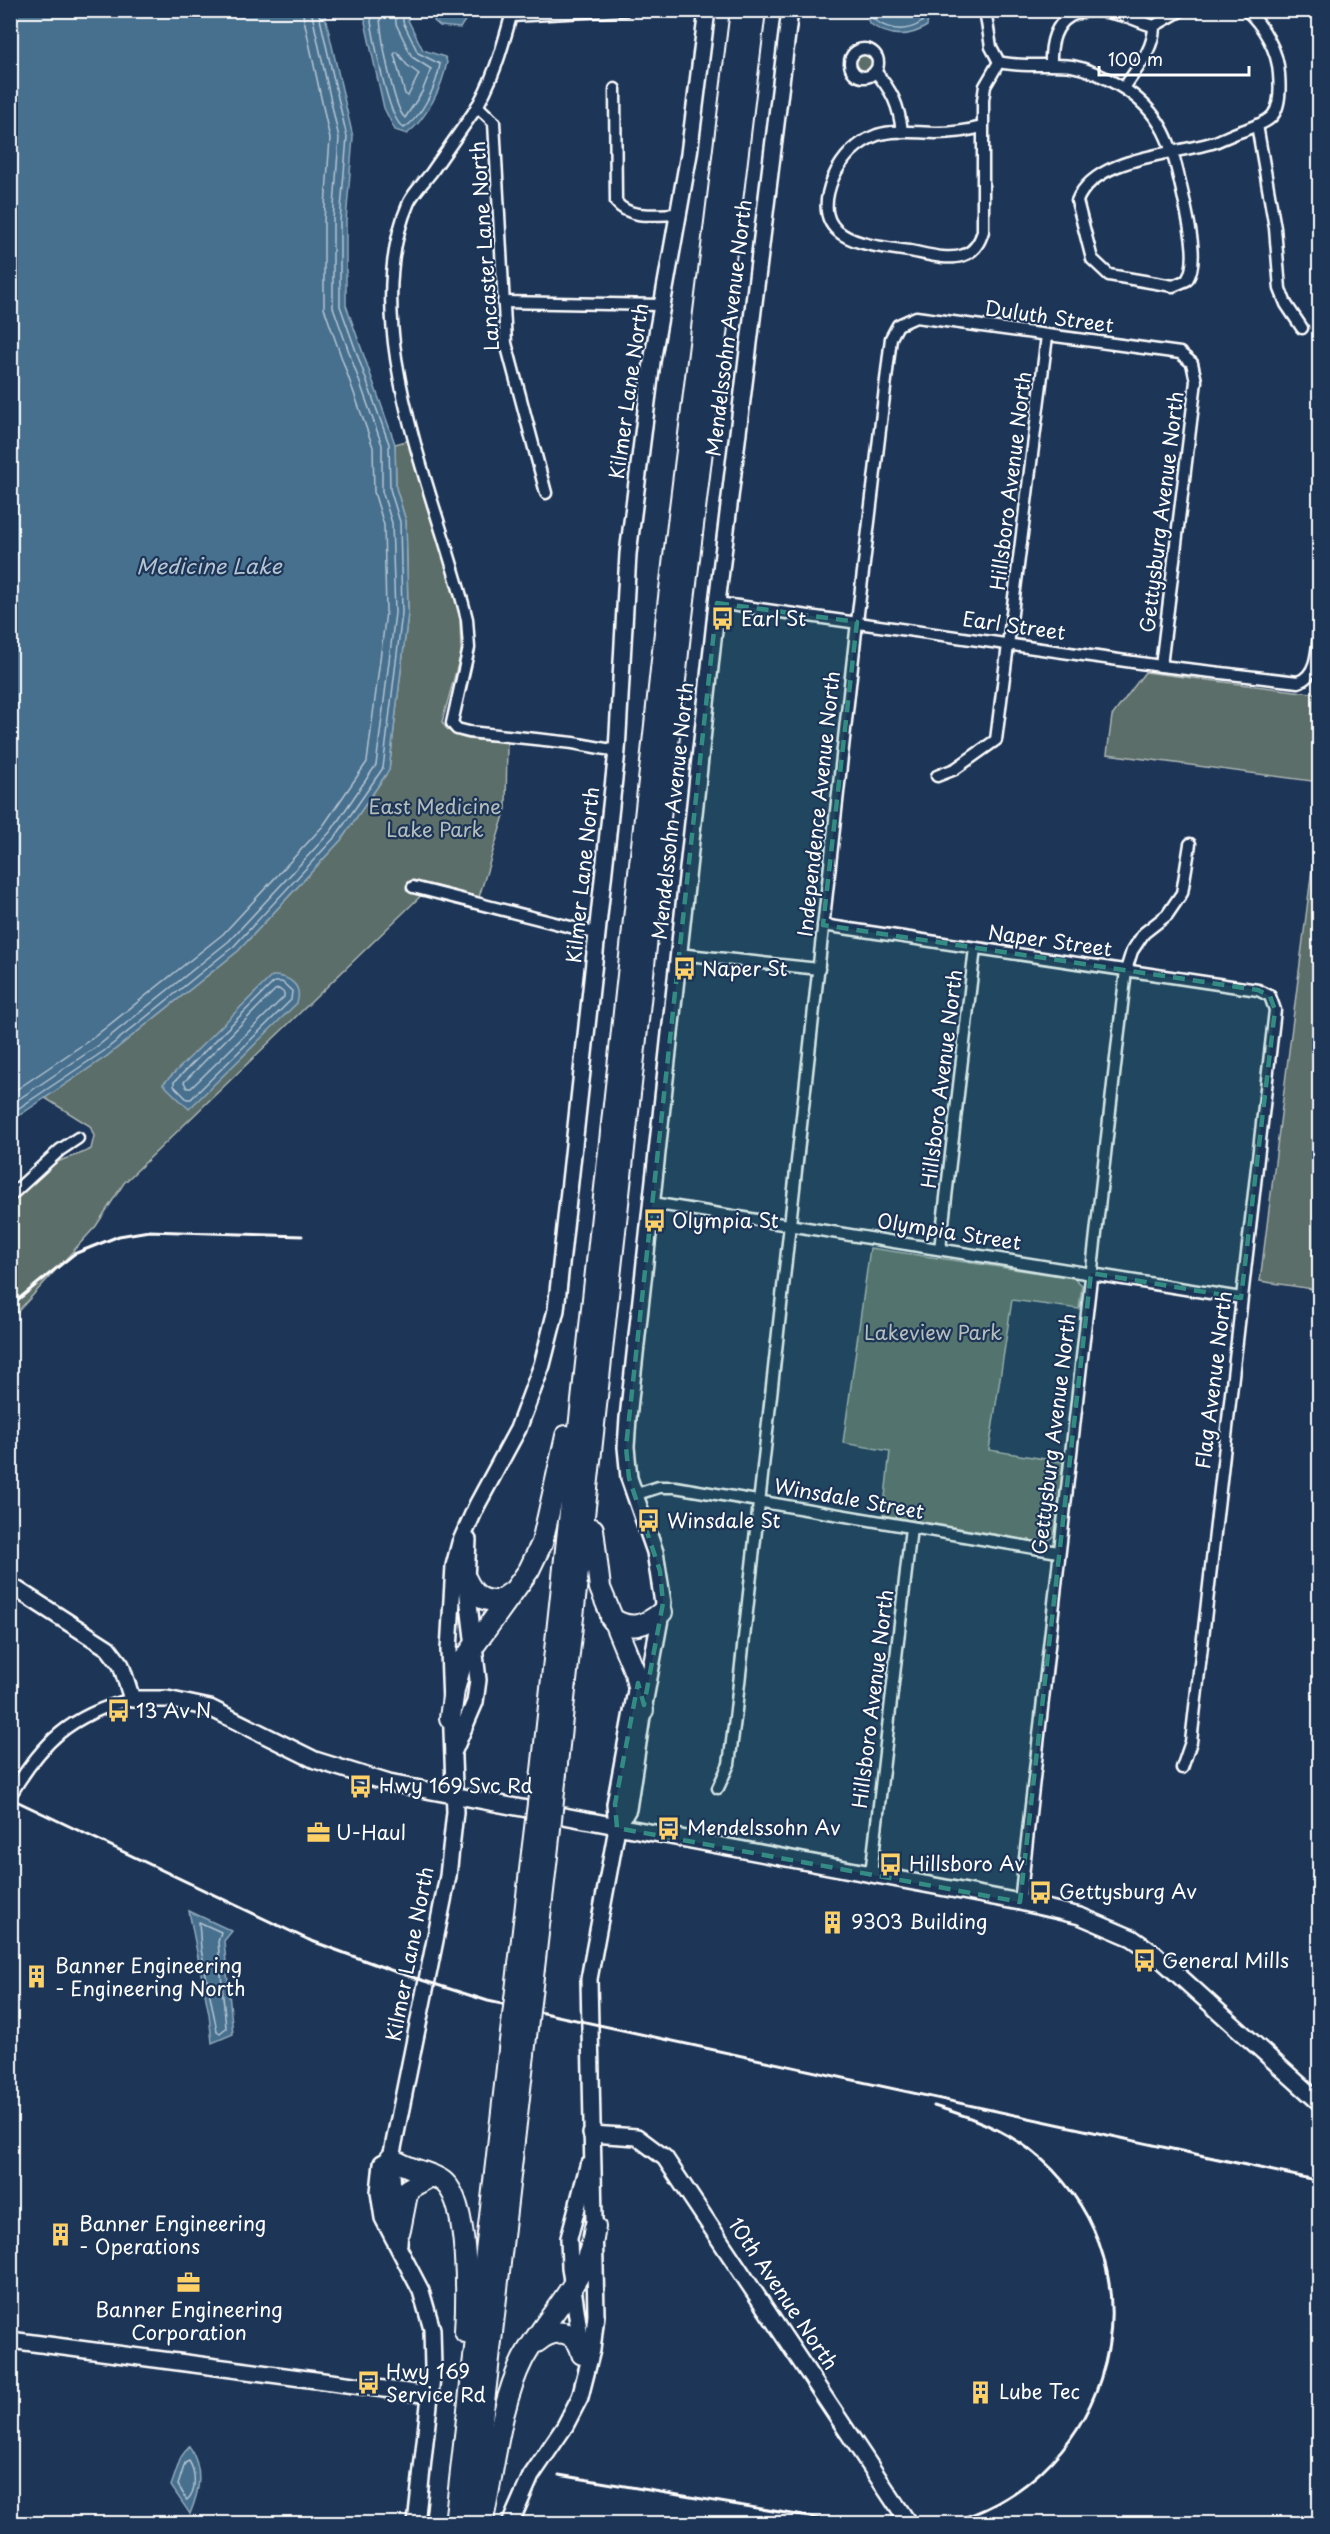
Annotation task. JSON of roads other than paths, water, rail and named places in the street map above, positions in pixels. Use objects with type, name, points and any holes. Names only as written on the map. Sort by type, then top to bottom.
[{"type":"highway","points":[[549,1772],[596,1268],[667,614],[741,10]]},
{"type":"highway","points":[[455,2523],[517,2052],[539,1854],[600,1370],[681,625],[755,10]]},
{"type":"highway","points":[[747,79],[762,10]]},
{"type":"highway","points":[[450,1718],[457,1676],[474,1643],[516,1588],[537,1555],[549,1523],[596,1268]]},
{"type":"highway","points":[[600,1370],[593,1548],[600,1588],[638,1683],[643,1710]]},
{"type":"highway","points":[[466,1579],[476,1595],[492,1601],[505,1598],[516,1588]]},
{"type":"highway","points":[[611,1618],[620,1624],[634,1626],[650,1622],[662,1612]]},
{"type":"highway","points":[[470,2523],[517,2052]]},
{"type":"highway","points":[[391,2158],[408,2169],[431,2176],[446,2184],[457,2202],[467,2274],[455,2523]]},
{"type":"highway","points":[[399,2237],[408,2189],[431,2176]]},
{"type":"highway","points":[[482,2523],[508,2400],[523,2360],[588,2260],[595,2227]]},
{"type":"highway","points":[[531,2348],[545,2336],[556,2331],[576,2340],[582,2355]]},
{"type":"street","points":[[617,751],[573,743],[469,732],[457,729],[452,723],[469,648],[467,619],[404,401],[396,361],[393,266],[398,232],[410,200],[477,106],[501,56],[511,13],[625,10]]},
{"type":"street","name":"Kilmer Lane North","points":[[416,2523],[433,2368],[432,2330],[421,2291],[399,2237],[388,2232],[379,2192],[382,2163],[391,2158],[448,1876],[455,1812],[450,1718],[451,1586],[456,1555],[518,1429],[542,1365],[553,1326],[561,1282],[617,751],[628,554],[661,305],[680,214],[707,10]]},
{"type":"street","name":"Mendelssohn Avenue North","points":[[617,1828],[628,1809],[643,1710],[662,1612],[660,1571],[634,1495],[626,1447],[717,603],[790,10]]},
{"type":"street","points":[[985,10],[991,47],[999,62],[1016,66],[1051,65],[1083,68],[1124,88],[1150,108],[1158,119],[1172,152],[1188,220],[1193,266],[1187,280],[1173,286],[1109,275],[1092,259],[1077,201],[1080,192],[1101,172],[1172,152],[1215,142],[1257,125],[1273,115],[1277,106],[1279,72],[1266,36],[1255,18],[1246,10]]},
{"type":"street","points":[[1051,65],[1052,40],[1058,26],[1066,16],[1078,11],[1118,14],[1154,26],[1182,10]]},
{"type":"street","points":[[1124,88],[1151,46],[1154,26]]},
{"type":"street","points":[[982,128],[948,133],[902,132],[868,139],[847,154],[839,165],[828,197],[829,214],[834,226],[839,233],[856,243],[951,257],[969,253],[976,247],[983,231],[982,128],[986,86],[999,62]]},
{"type":"street","points":[[875,71],[892,91],[898,105],[902,132]]},
{"type":"street","points":[[615,88],[616,202],[623,211],[639,214],[680,214]]},
{"type":"street","name":"Lancaster Lane North","points":[[477,106],[494,122],[506,343],[546,493]]},
{"type":"street","points":[[1257,125],[1275,228],[1280,289],[1286,304],[1302,328]]},
{"type":"street","points":[[503,302],[661,305]]},
{"type":"street","name":"Duluth Street","points":[[898,325],[916,317],[1180,353],[1192,363]]},
{"type":"street","name":"Independence Avenue North","points":[[717,1788],[729,1764],[734,1730],[857,622],[891,338],[898,325]]},
{"type":"street","name":"Hillsboro Avenue North","points":[[937,776],[955,770],[996,740],[1047,336]]},
{"type":"street","name":"Gettysburg Avenue North","points":[[1161,666],[1196,381],[1192,363]]},
{"type":"street","name":"Earl Street","points":[[717,603],[1161,666],[1291,682],[1305,680],[1314,668],[1320,623]]},
{"type":"street","name":"Gettysburg Avenue North","points":[[1020,1902],[1126,970],[1132,951],[1144,933],[1167,915],[1182,893],[1190,844]]},
{"type":"street","points":[[413,887],[598,934]]},
{"type":"street","name":"Naper Street","points":[[823,925],[1257,990],[1270,996]]},
{"type":"street","name":"Hillsboro Avenue North","points":[[940,1249],[975,948]]},
{"type":"street","points":[[678,954],[819,969]]},
{"type":"street","name":"Flag Avenue North","points":[[1182,1768],[1191,1742],[1275,1010],[1270,996]]},
{"type":"street","points":[[10,1196],[60,1150],[78,1138]]},
{"type":"street","name":"Olympia Street","points":[[652,1203],[1241,1298]]},
{"type":"street","name":"Winsdale Street","points":[[634,1495],[659,1486],[675,1487],[1058,1552]]},
{"type":"street","name":"Kilmer Lane North","points":[[452,1756],[475,1702],[478,1680],[466,1579],[469,1525]]},
{"type":"street","name":"Hillsboro Avenue North","points":[[871,1874],[910,1528]]},
{"type":"street","points":[[10,1585],[108,1648],[121,1665],[132,1699]]},
{"type":"street","name":"Mendelssohn Avenue North","points":[[510,2523],[531,2476],[565,2426],[580,2397],[592,2350],[596,2315],[595,2168],[591,2134],[589,1979],[617,1828],[615,1804],[638,1683],[662,1612]]},
{"type":"street","points":[[10,1796],[41,1749],[59,1732],[100,1708],[132,1699],[168,1699],[210,1708],[315,1760],[389,1783],[617,1828],[1020,1902],[1089,1920],[1132,1938],[1155,1954],[1320,2103]]},
{"type":"street","name":"Mendelssohn Avenue North","points":[[565,2426],[576,2396],[582,2355],[569,2253],[570,2230],[586,2176],[591,2134]]},
{"type":"street","name":"10th Avenue North","points":[[591,2134],[637,2137],[665,2158],[909,2523]]},
{"type":"street","points":[[10,2340],[430,2395]]},
{"type":"water","name":"Medicine Lake","points":[[11,10],[324,11],[353,137],[346,221],[346,305],[395,444],[396,488],[406,521],[408,613],[389,770],[341,840],[238,951],[107,1056],[11,1121]]},
{"type":"water","points":[[437,10],[467,11],[466,19],[460,28],[440,26],[434,21]]},
{"type":"water","points":[[367,11],[409,11],[408,20],[423,50],[445,57],[447,62],[433,102],[421,120],[407,134],[395,130],[384,108],[365,22]]},
{"type":"water","points":[[865,11],[929,11],[927,26],[912,33],[898,35],[890,34],[869,23]]},
{"type":"water","points":[[272,976],[284,977],[293,982],[298,991],[297,1003],[189,1109],[163,1084]]},
{"type":"water","points":[[189,1911],[232,1931],[224,1941],[233,2034],[212,2043],[209,2014]]},
{"type":"water","points":[[189,2446],[199,2471],[198,2488],[190,2514],[171,2486],[181,2457]]},
{"type":"railway","points":[[10,1306],[74,1254],[119,1236],[149,1231],[302,1236]]},
{"type":"railway","points":[[10,1798],[309,1940],[396,1972],[488,2001],[1320,2181]]},
{"type":"railway","points":[[934,2106],[983,2123],[1013,2138],[1053,2170],[1088,2218],[1107,2271],[1111,2326],[1100,2379],[1077,2428],[1042,2471],[997,2503],[941,2524]]},
{"type":"railway","points":[[559,2475],[851,2524]]},
{"type":"place","name":"Earl St","points":[[723,619]]},
{"type":"place","name":"Naper St","points":[[684,969]]},
{"type":"place","name":"Olympia St","points":[[654,1221]]},
{"type":"place","name":"Winsdale St","points":[[649,1521]]},
{"type":"place","name":"13 Av N","points":[[118,1711]]},
{"type":"place","name":"Hwy 169 Svc Rd","points":[[361,1786]]},
{"type":"place","name":"Mendelssohn Av","points":[[669,1828]]},
{"type":"place","name":"U-Haul","points":[[318,1833]]},
{"type":"place","name":"Hillsboro Av","points":[[891,1864]]},
{"type":"place","name":"Gettysburg Av","points":[[1041,1892]]},
{"type":"place","name":"9303 Building","points":[[833,1922]]},
{"type":"place","name":"General Mills","points":[[1144,1961]]},
{"type":"place","name":"Banner Engineering - Engineering North","points":[[37,1977]]},
{"type":"place","name":"Banner Engineering - Operations","points":[[61,2235]]},
{"type":"place","name":"Banner Engineering Corporation","points":[[189,2282]]},
{"type":"place","name":"Hwy 169 Service Rd","points":[[368,2383]]},
{"type":"place","name":"Lube Tec","points":[[981,2392]]},
{"type":"park label","name":"East Medicine Lake Park","points":[[435,818]]},
{"type":"park label","name":"Lakeview Park","points":[[933,1333]]}]
